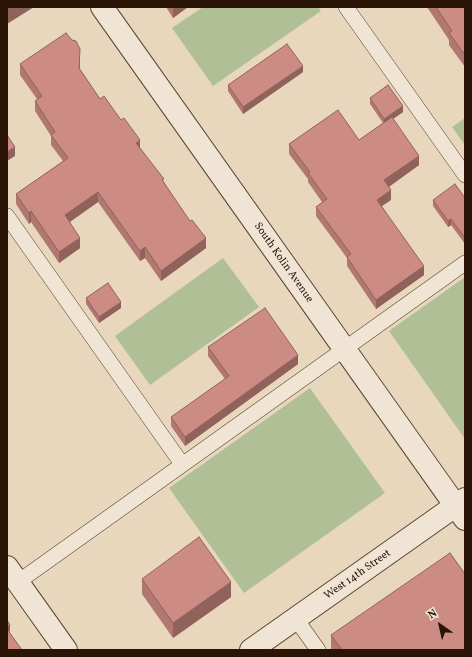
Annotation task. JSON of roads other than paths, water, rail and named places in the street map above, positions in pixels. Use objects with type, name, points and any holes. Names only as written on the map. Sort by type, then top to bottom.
[{"type":"street","name":"South Kolin Avenue","points":[[102,7],[344,349],[462,508]]},
{"type":"street","name":"West 14th Street","points":[[251,650],[462,508]]},
{"type":"street","points":[[12,574],[66,650]]},
{"type":"lane","points":[[346,7],[465,175]]},
{"type":"lane","points":[[7,216],[182,464]]},
{"type":"lane","points":[[12,574],[182,464],[465,263]]},
{"type":"lane","points":[[296,619],[318,650]]}]
